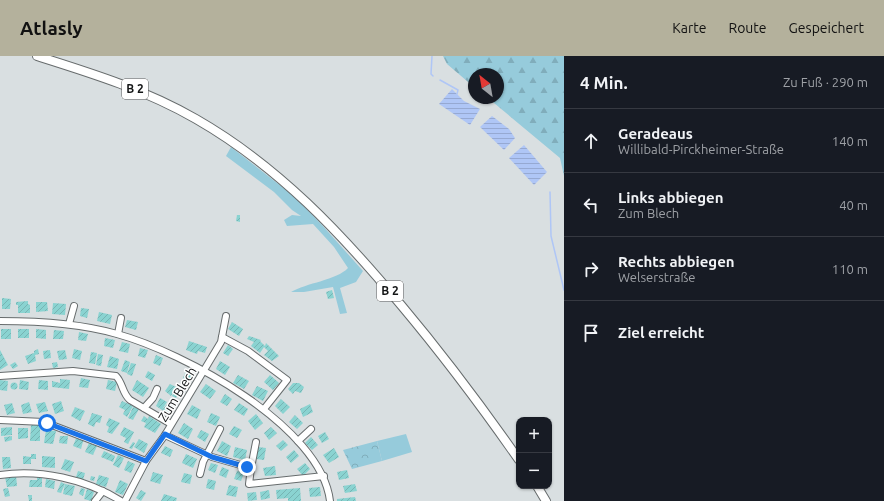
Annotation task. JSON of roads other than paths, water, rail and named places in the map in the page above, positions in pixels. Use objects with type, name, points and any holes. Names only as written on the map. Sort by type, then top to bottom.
[{"type":"main road","name":"B 2","points":[[37,56],[96,74],[158,99],[227,138],[271,171],[315,209],[374,273],[481,405],[516,456]]},
{"type":"main road","points":[[539,489],[546,501]]},
{"type":"street","points":[[69,324],[74,306]]},
{"type":"street","name":"Zum Blech","points":[[125,501],[146,461],[165,434],[204,371],[222,337],[226,316]]},
{"type":"street","points":[[118,334],[121,318]]},
{"type":"street","points":[[0,321],[69,324],[118,334],[164,352],[204,371],[264,409],[298,441],[324,476],[330,501]]},
{"type":"street","points":[[222,337],[248,351],[287,380],[264,409]]},
{"type":"street","points":[[0,376],[73,371],[116,376],[122,382],[124,395],[171,424]]},
{"type":"street","points":[[144,408],[153,398],[157,389]]},
{"type":"street","points":[[0,420],[44,422],[146,461]]},
{"type":"street","points":[[200,474],[207,455],[220,429]]},
{"type":"street","points":[[298,441],[311,429]]},
{"type":"street","points":[[165,434],[207,455],[251,468]]},
{"type":"street","points":[[256,442],[248,484],[324,476]]},
{"type":"street","points":[[0,475],[20,472],[47,474],[103,491],[121,501]]},
{"type":"street","points":[[95,501],[103,491]]},
{"type":"waterway","points":[[432,56],[431,74],[433,76]]},
{"type":"waterway","points":[[440,80],[458,90],[457,94]]},
{"type":"waterway","points":[[550,192],[551,236],[564,290]]}]
